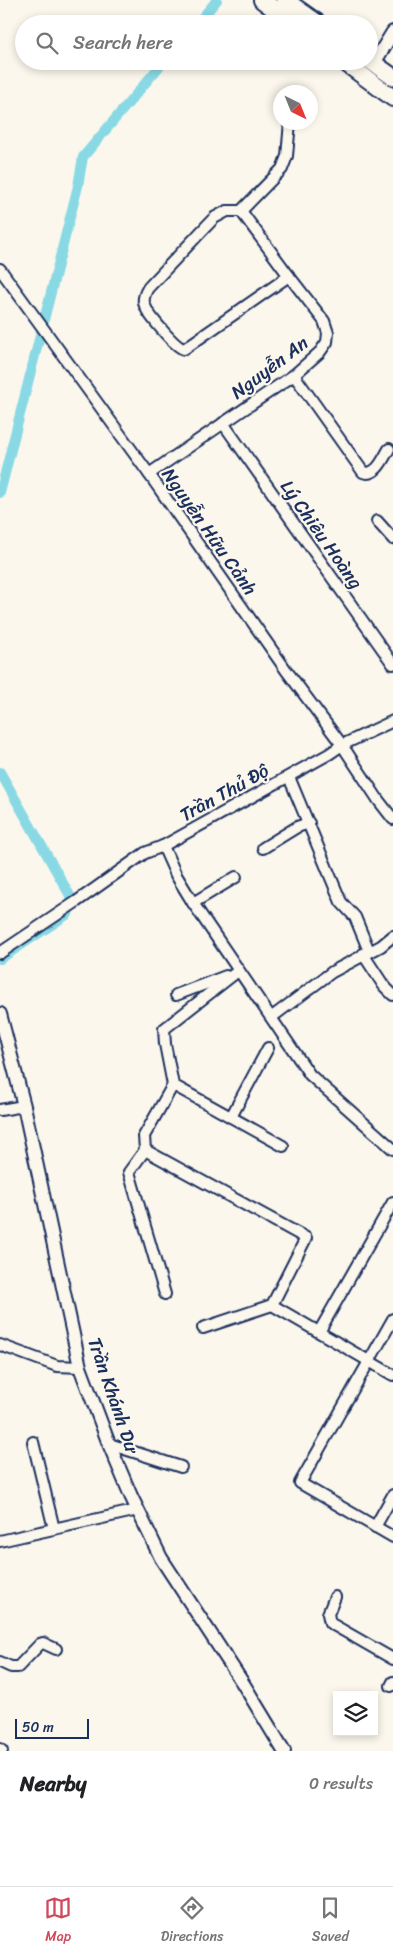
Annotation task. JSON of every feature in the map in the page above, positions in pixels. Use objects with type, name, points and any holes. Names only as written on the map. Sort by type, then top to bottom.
[{"type":"highway","points":[[262,0],[282,15]]},
{"type":"highway","points":[[285,0],[306,15]]},
{"type":"highway","points":[[378,66],[393,77]]},
{"type":"highway","points":[[355,70],[393,98]]},
{"type":"street","points":[[378,53],[393,32]]},
{"type":"street","points":[[288,276],[184,349],[177,346],[145,307],[144,300],[148,288],[214,218],[227,211],[241,211],[282,169],[287,156],[289,130]]},
{"type":"street","name":"Nguyễn An","points":[[149,474],[294,375],[326,345],[328,332],[324,321],[288,276],[241,211]]},
{"type":"street","name":"Nguyễn Hữu Cảnh","points":[[0,269],[149,474],[286,670],[342,745],[393,820]]},
{"type":"street","points":[[294,375],[363,472],[369,473],[374,471],[389,449]]},
{"type":"street","name":"Lý Chiêu Hoàng","points":[[222,423],[393,664]]},
{"type":"street","points":[[377,522],[393,539]]},
{"type":"street","name":"Trần Thủ Độ","points":[[0,953],[145,853],[163,846],[289,777],[342,745],[393,721]]},
{"type":"street","points":[[289,777],[341,902],[355,917],[366,953],[384,986],[393,995]]},
{"type":"street","points":[[263,848],[297,827],[308,823]]},
{"type":"street","points":[[163,846],[176,875],[193,903],[310,1075],[393,1148]]},
{"type":"street","points":[[193,903],[236,877]]},
{"type":"street","points":[[272,1017],[332,972],[393,936]]},
{"type":"street","points":[[176,995],[238,970]]},
{"type":"street","points":[[165,1294],[129,1172],[145,1150],[144,1136],[173,1085],[165,1044],[164,1028],[238,970]]},
{"type":"street","name":"Trần Khánh Dư","points":[[0,1014],[24,1106],[80,1367],[109,1444],[161,1558],[244,1685],[284,1751]]},
{"type":"street","points":[[231,1117],[268,1048]]},
{"type":"street","points":[[173,1085],[283,1146]]},
{"type":"street","points":[[0,1110],[24,1106]]},
{"type":"street","points":[[145,1150],[306,1238],[272,1305],[202,1328]]},
{"type":"street","points":[[319,1332],[393,1202]]},
{"type":"street","points":[[272,1305],[393,1375]]},
{"type":"street","points":[[393,1319],[300,1483],[393,1537]]},
{"type":"street","points":[[0,1345],[58,1366],[80,1367]]},
{"type":"street","points":[[33,1442],[54,1529]]},
{"type":"street","points":[[109,1444],[181,1467]]},
{"type":"street","points":[[375,1527],[393,1495]]},
{"type":"street","points":[[0,1541],[138,1510]]},
{"type":"street","points":[[335,1597],[328,1614],[330,1623],[393,1659]]},
{"type":"street","points":[[0,1662],[11,1667],[18,1667],[40,1644],[43,1643],[56,1649]]},
{"type":"waterway","points":[[204,15],[217,0]]},
{"type":"waterway","points":[[0,493],[78,186],[83,157],[156,70]]},
{"type":"waterway","points":[[0,772],[72,899],[68,914],[0,959]]}]
